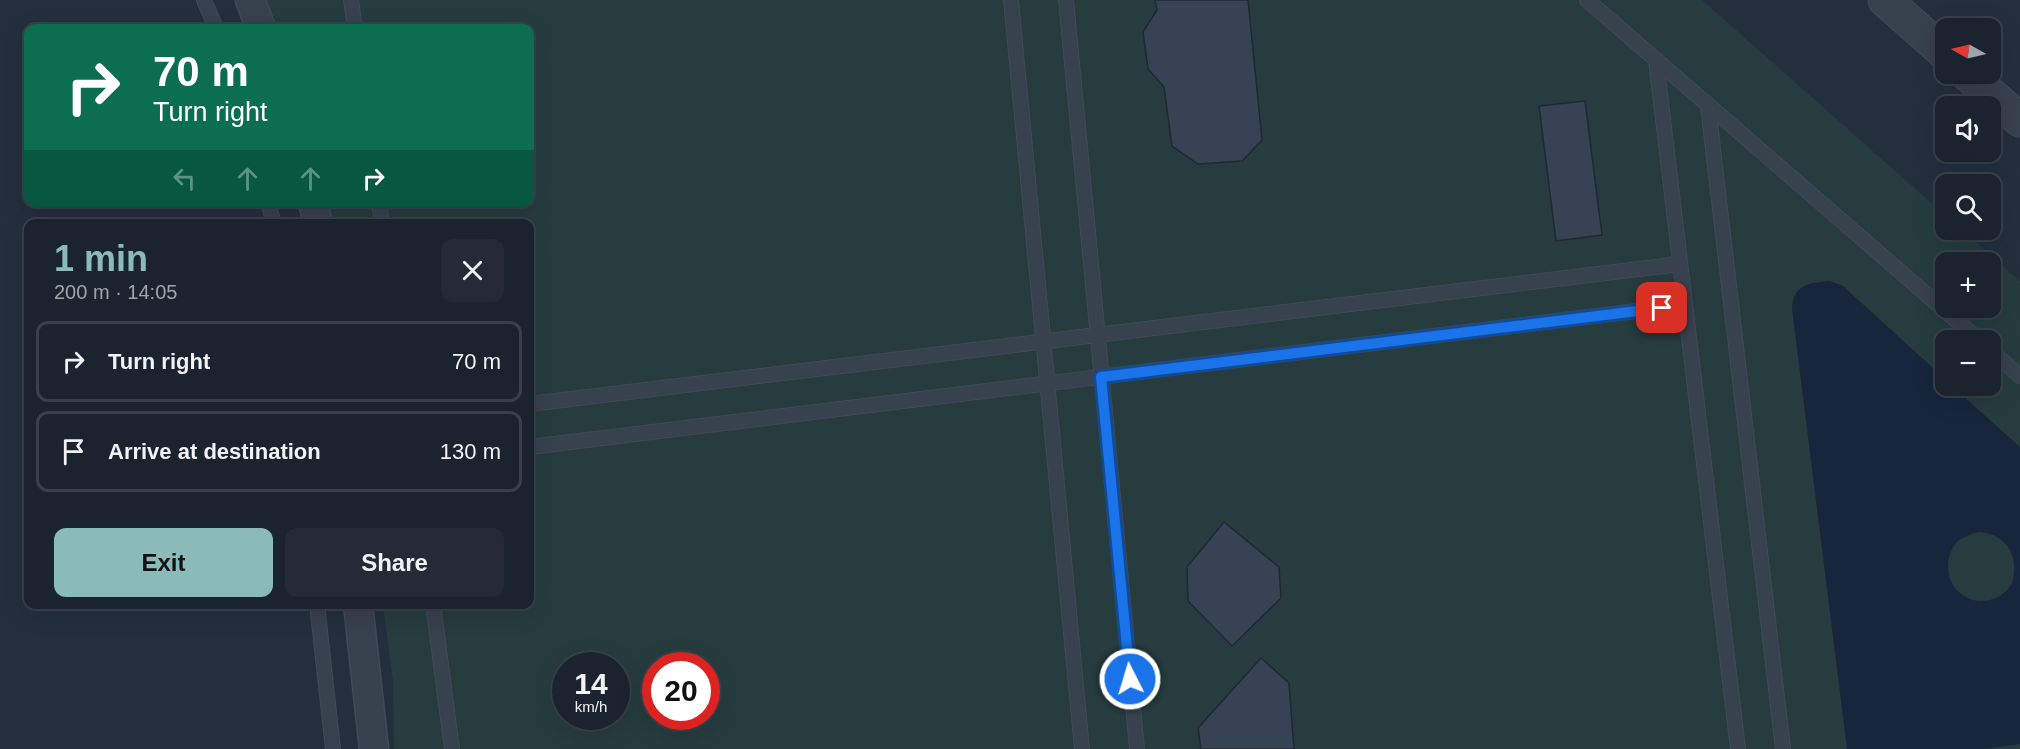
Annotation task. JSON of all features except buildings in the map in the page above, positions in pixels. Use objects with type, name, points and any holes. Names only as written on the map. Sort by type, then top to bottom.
[{"type":"street","points":[[250,0],[259,24]]},
{"type":"street","points":[[1885,0],[1935,44]]},
{"type":"street","points":[[1979,84],[2020,120]]},
{"type":"street","points":[[359,609],[374,749]]},
{"type":"lane","points":[[204,0],[214,24]]},
{"type":"lane","points":[[351,0],[354,24]]},
{"type":"lane","points":[[1011,0],[1082,749]]},
{"type":"lane","points":[[1066,0],[1137,749]]},
{"type":"lane","points":[[1587,0],[1967,330]]},
{"type":"lane","points":[[1656,60],[1738,749]]},
{"type":"lane","points":[[1708,106],[1783,749]]},
{"type":"lane","points":[[534,404],[1680,264]]},
{"type":"lane","points":[[534,447],[1685,305]]},
{"type":"lane","points":[[2001,360],[2020,376]]},
{"type":"lane","points":[[318,609],[333,749]]},
{"type":"lane","points":[[434,609],[452,749]]},
{"type":"green space","points":[[266,0],[1702,0],[1935,206],[1935,240],[1973,240],[1987,252],[1935,252],[1935,318],[2001,318],[2001,264],[2020,281],[2020,749],[394,749],[393,682],[384,609],[534,609],[534,219],[331,219],[330,207],[534,207],[534,24],[275,24]]},
{"type":"water","points":[[1830,281],[1843,286],[1935,370],[1935,396],[1963,396],[2020,447],[2020,744],[1984,749],[1847,749],[1792,309],[1795,294],[1809,284]],"holes":[[[1978,532],[2003,541],[2012,555],[2014,564],[2012,583],[2002,595],[1995,598],[1981,601],[1966,597],[1951,582],[1948,568],[1950,554],[1957,542],[1967,536]]]},
{"type":"route","points":[[1130,679],[1101,377],[1662,308]]}]
